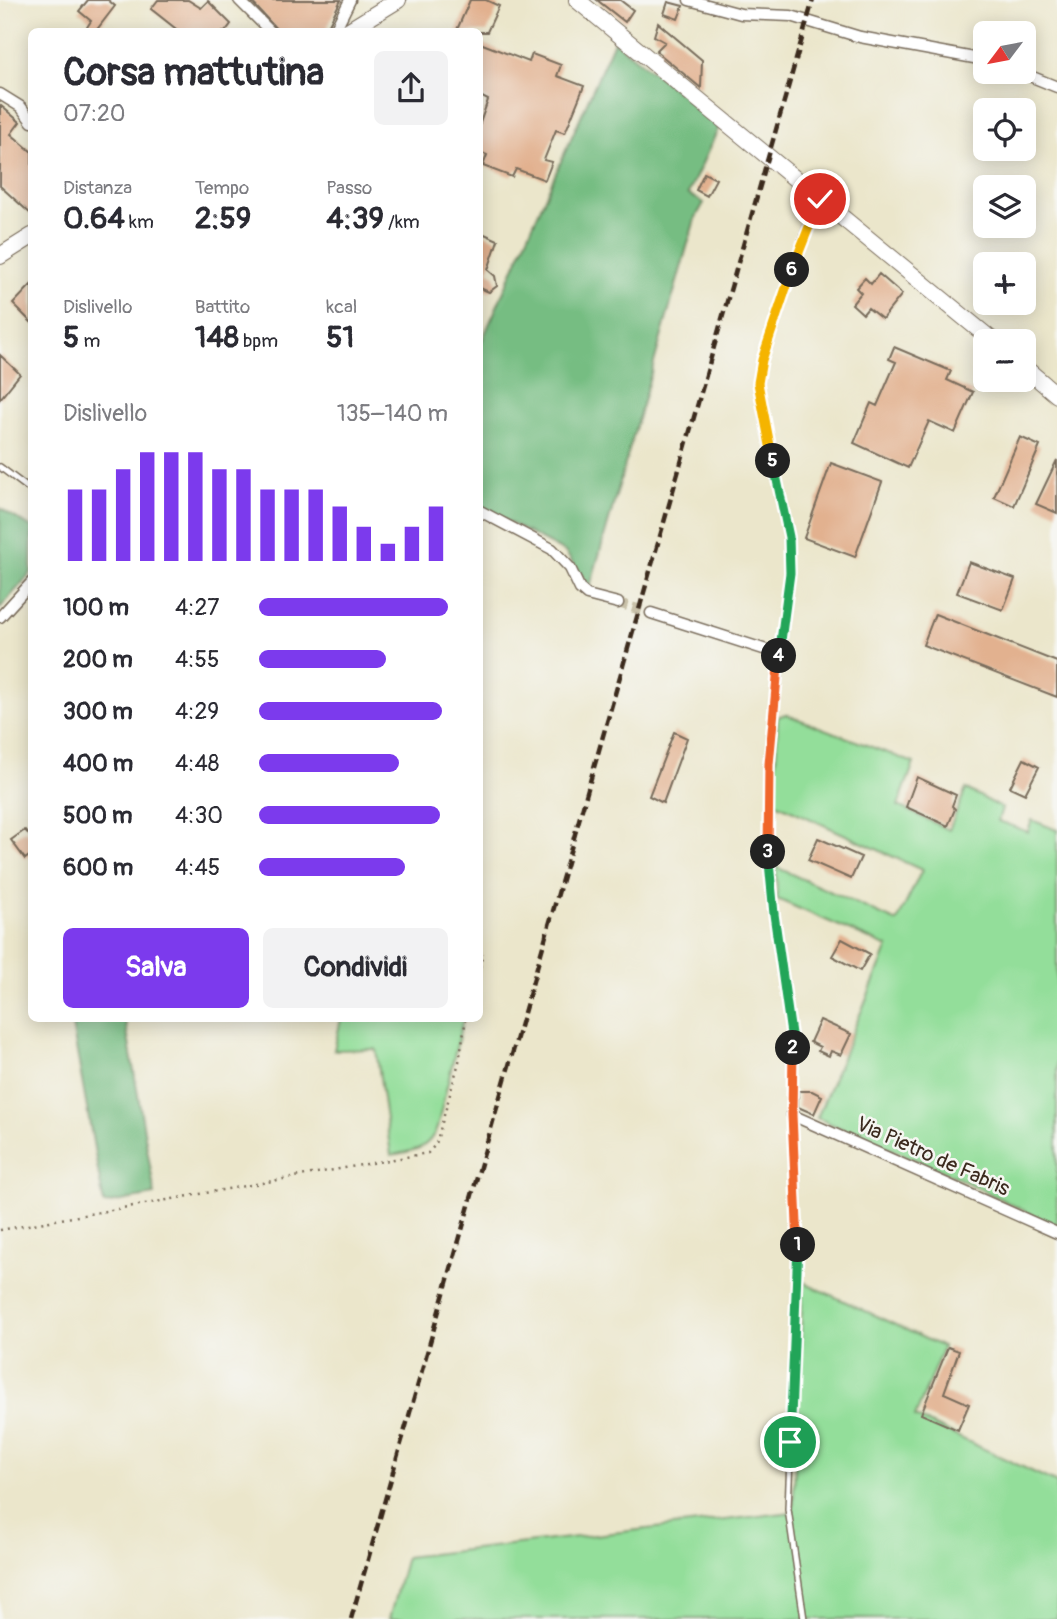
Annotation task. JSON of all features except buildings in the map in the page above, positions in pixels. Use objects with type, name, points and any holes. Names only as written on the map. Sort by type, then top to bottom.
[{"type":"main road","points":[[352,28],[398,0]]},
{"type":"main road","points":[[577,0],[978,329]]},
{"type":"main road","points":[[0,256],[28,238]]},
{"type":"main road","points":[[1036,377],[1057,395]]},
{"type":"street","points":[[239,0],[267,28]]},
{"type":"street","points":[[336,28],[350,0]]},
{"type":"street","points":[[689,0],[741,14],[791,16],[860,37],[973,59]]},
{"type":"street","points":[[1036,78],[1057,87]]},
{"type":"street","points":[[0,94],[21,107],[28,117]]},
{"type":"street","points":[[483,514],[552,549],[570,568],[580,589],[587,595],[618,603]]},
{"type":"street","points":[[0,617],[28,586]]},
{"type":"street","points":[[651,613],[779,654]]},
{"type":"street","name":"Via Pietro de Fabris","points":[[792,1115],[1057,1233]]},
{"type":"lane","points":[[804,1619],[788,1509],[798,1254],[792,1115],[794,1056],[768,866],[769,764],[790,573],[789,537],[764,425],[758,383],[762,360],[802,240],[820,199]]},
{"type":"lane","points":[[0,467],[28,488]]},
{"type":"path","points":[[0,1230],[428,1153],[436,1144],[459,1062],[465,1022]]},
{"type":"green space","points":[[614,41],[720,125],[688,194],[704,203],[695,219],[590,587],[565,552],[483,509],[483,338]]},
{"type":"green space","points":[[0,508],[28,526],[28,576],[0,608]]},
{"type":"green space","points":[[785,714],[914,763],[898,806],[949,830],[966,789],[1002,808],[998,821],[1028,832],[1032,820],[1057,830],[1057,1227],[952,1175],[817,1118],[888,947],[777,899],[776,867],[897,922],[922,870],[774,802],[778,717]]},
{"type":"green space","points":[[72,1022],[126,1022],[155,1195],[104,1204]]},
{"type":"green space","points":[[340,1022],[462,1022],[437,1128],[429,1141],[413,1150],[391,1155],[376,1049],[334,1050]]},
{"type":"green space","points":[[803,1282],[943,1347],[915,1417],[1057,1483],[1057,1619],[389,1619],[406,1557],[793,1512]]},
{"type":"tunnel","points":[[618,603],[651,613]]},
{"type":"railway","points":[[351,1619],[813,0]]},
{"type":"route","points":[[790,1442],[798,1254],[792,1115],[794,1056],[768,866],[769,764],[790,573],[789,537],[782,496],[764,425],[758,383],[762,360],[807,228],[820,199]]}]
